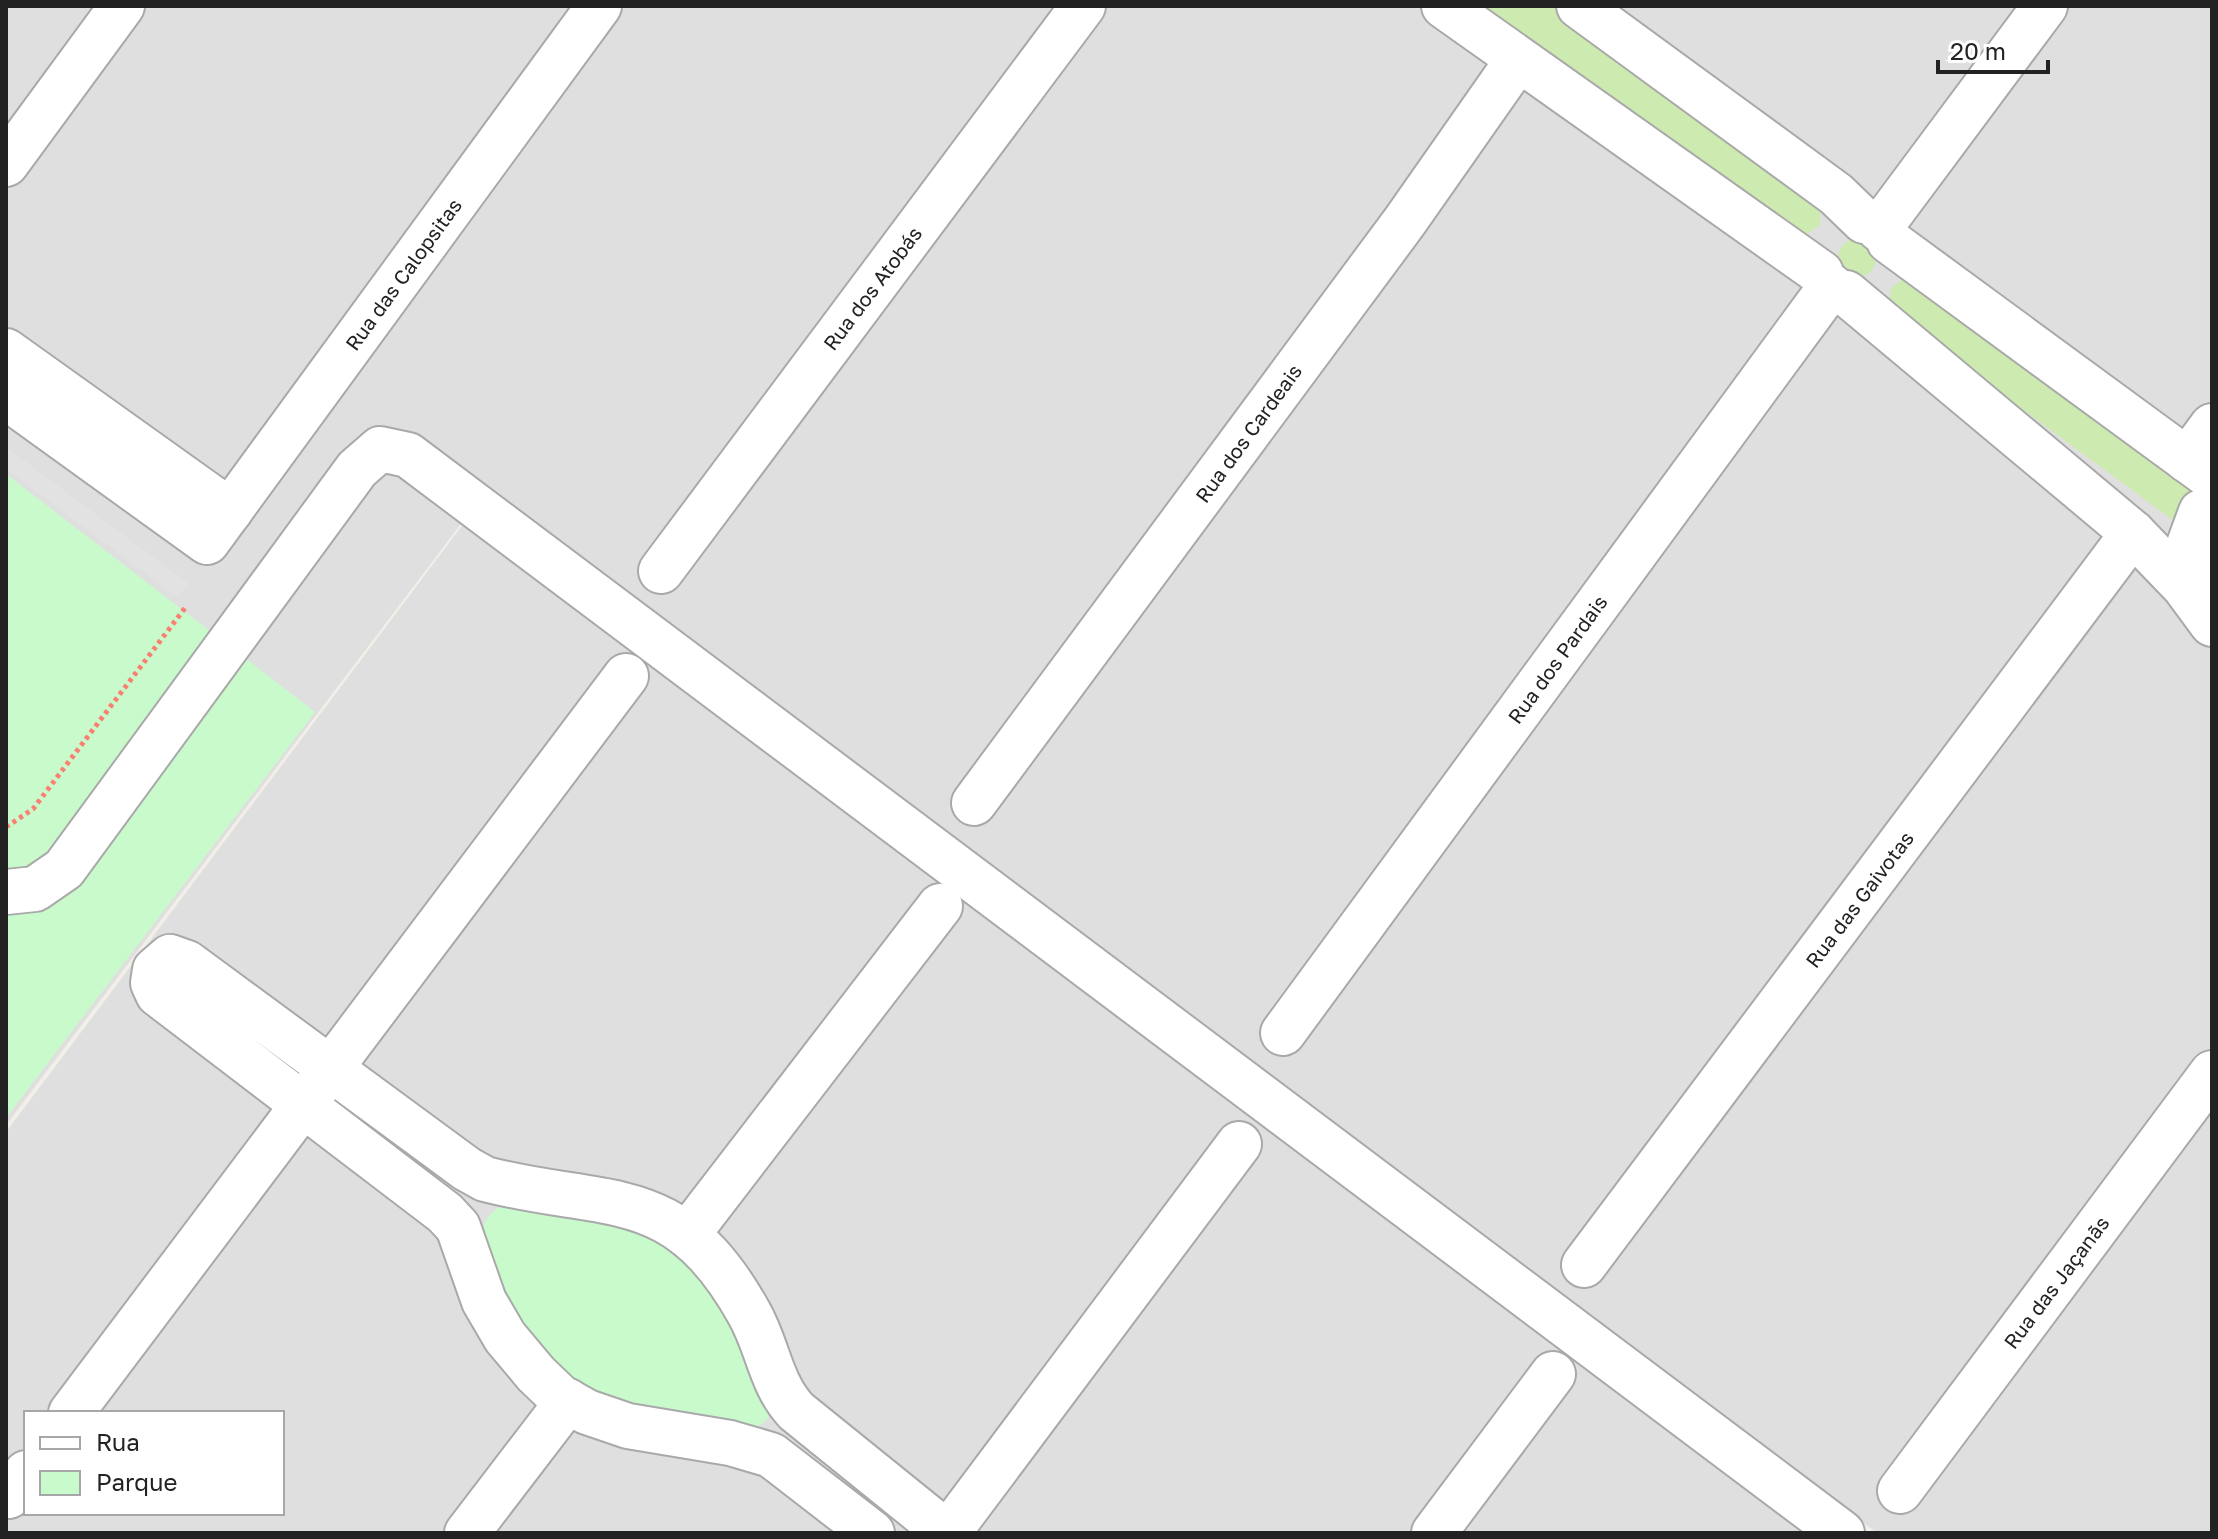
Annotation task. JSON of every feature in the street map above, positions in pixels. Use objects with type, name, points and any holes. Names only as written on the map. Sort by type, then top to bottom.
[{"type":"lane","points":[[6,164],[122,6]]},
{"type":"lane","name":"Rua das Calopsitas","points":[[218,527],[599,6]]},
{"type":"lane","name":"Rua dos Atobás","points":[[661,571],[1083,6]]},
{"type":"lane","points":[[1444,6],[1833,284],[2133,533],[2208,617]]},
{"type":"lane","points":[[1579,6],[1836,194],[1878,230],[2199,469],[2212,426]]},
{"type":"lane","points":[[1878,230],[2045,6]]},
{"type":"lane","name":"Rua dos Cardeais","points":[[974,803],[1405,221],[1517,61]]},
{"type":"lane","points":[[1837,225],[1878,230],[1892,265],[1888,277],[1870,292],[1833,284],[1818,260],[1827,234],[1837,225]]},
{"type":"lane","name":"Rua dos Pardais","points":[[1283,1033],[1833,284]]},
{"type":"lane","points":[[6,351],[218,527]]},
{"type":"lane","points":[[6,397],[218,527]]},
{"type":"lane","points":[[6,892],[35,889],[64,869],[357,469],[380,449],[408,455],[1842,1533]]},
{"type":"lane","points":[[2208,617],[2187,550],[2201,512],[2212,507]]},
{"type":"lane","name":"Rua das Gaivotas","points":[[1584,1265],[2133,533]]},
{"type":"lane","points":[[73,1411],[626,676]]},
{"type":"lane","points":[[687,1235],[940,906]]},
{"type":"lane","points":[[754,1448],[764,1447],[781,1433],[784,1415],[781,1394],[752,1317],[733,1286],[687,1235],[642,1208],[507,1184],[467,1169],[175,956],[165,958],[155,970],[153,983],[158,994],[445,1213],[458,1227],[484,1301],[505,1337],[536,1374],[568,1401],[587,1412],[628,1426],[754,1448],[771,1455],[872,1533]]},
{"type":"lane","name":"Rua das Jaçanãs","points":[[1900,1491],[2212,1073]]},
{"type":"lane","points":[[781,1394],[796,1411],[948,1533],[1239,1144]]},
{"type":"lane","points":[[467,1249],[466,1222],[473,1201],[487,1190],[507,1184]]},
{"type":"lane","points":[[1434,1533],[1553,1374]]},
{"type":"lane","points":[[467,1533],[568,1401]]},
{"type":"path","points":[[6,827],[33,809],[185,608]]},
{"type":"shaded area","points":[[6,6],[2212,6],[2212,1533],[1877,1533],[485,492],[6,1125]]},
{"type":"shaded area","points":[[6,447],[189,584],[178,598],[6,469]]},
{"type":"shaded area","points":[[473,511],[1836,1533],[6,1533],[6,1132]]},
{"type":"green space","points":[[1483,6],[1553,6],[1821,205],[1820,225],[1804,236],[1794,235]]},
{"type":"green space","points":[[1857,239],[1871,244],[1876,258],[1871,272],[1857,277],[1843,272],[1838,258],[1843,244]]},
{"type":"green space","points":[[1906,277],[2201,486],[2183,501],[2174,521],[1895,315],[1889,307],[1891,288]]},
{"type":"green space","points":[[6,474],[315,712],[6,1118]]},
{"type":"green space","points":[[506,1203],[653,1230],[724,1293],[771,1413],[761,1424],[745,1430],[702,1427],[571,1386],[530,1337],[491,1265],[484,1245],[484,1224],[491,1213]]}]
